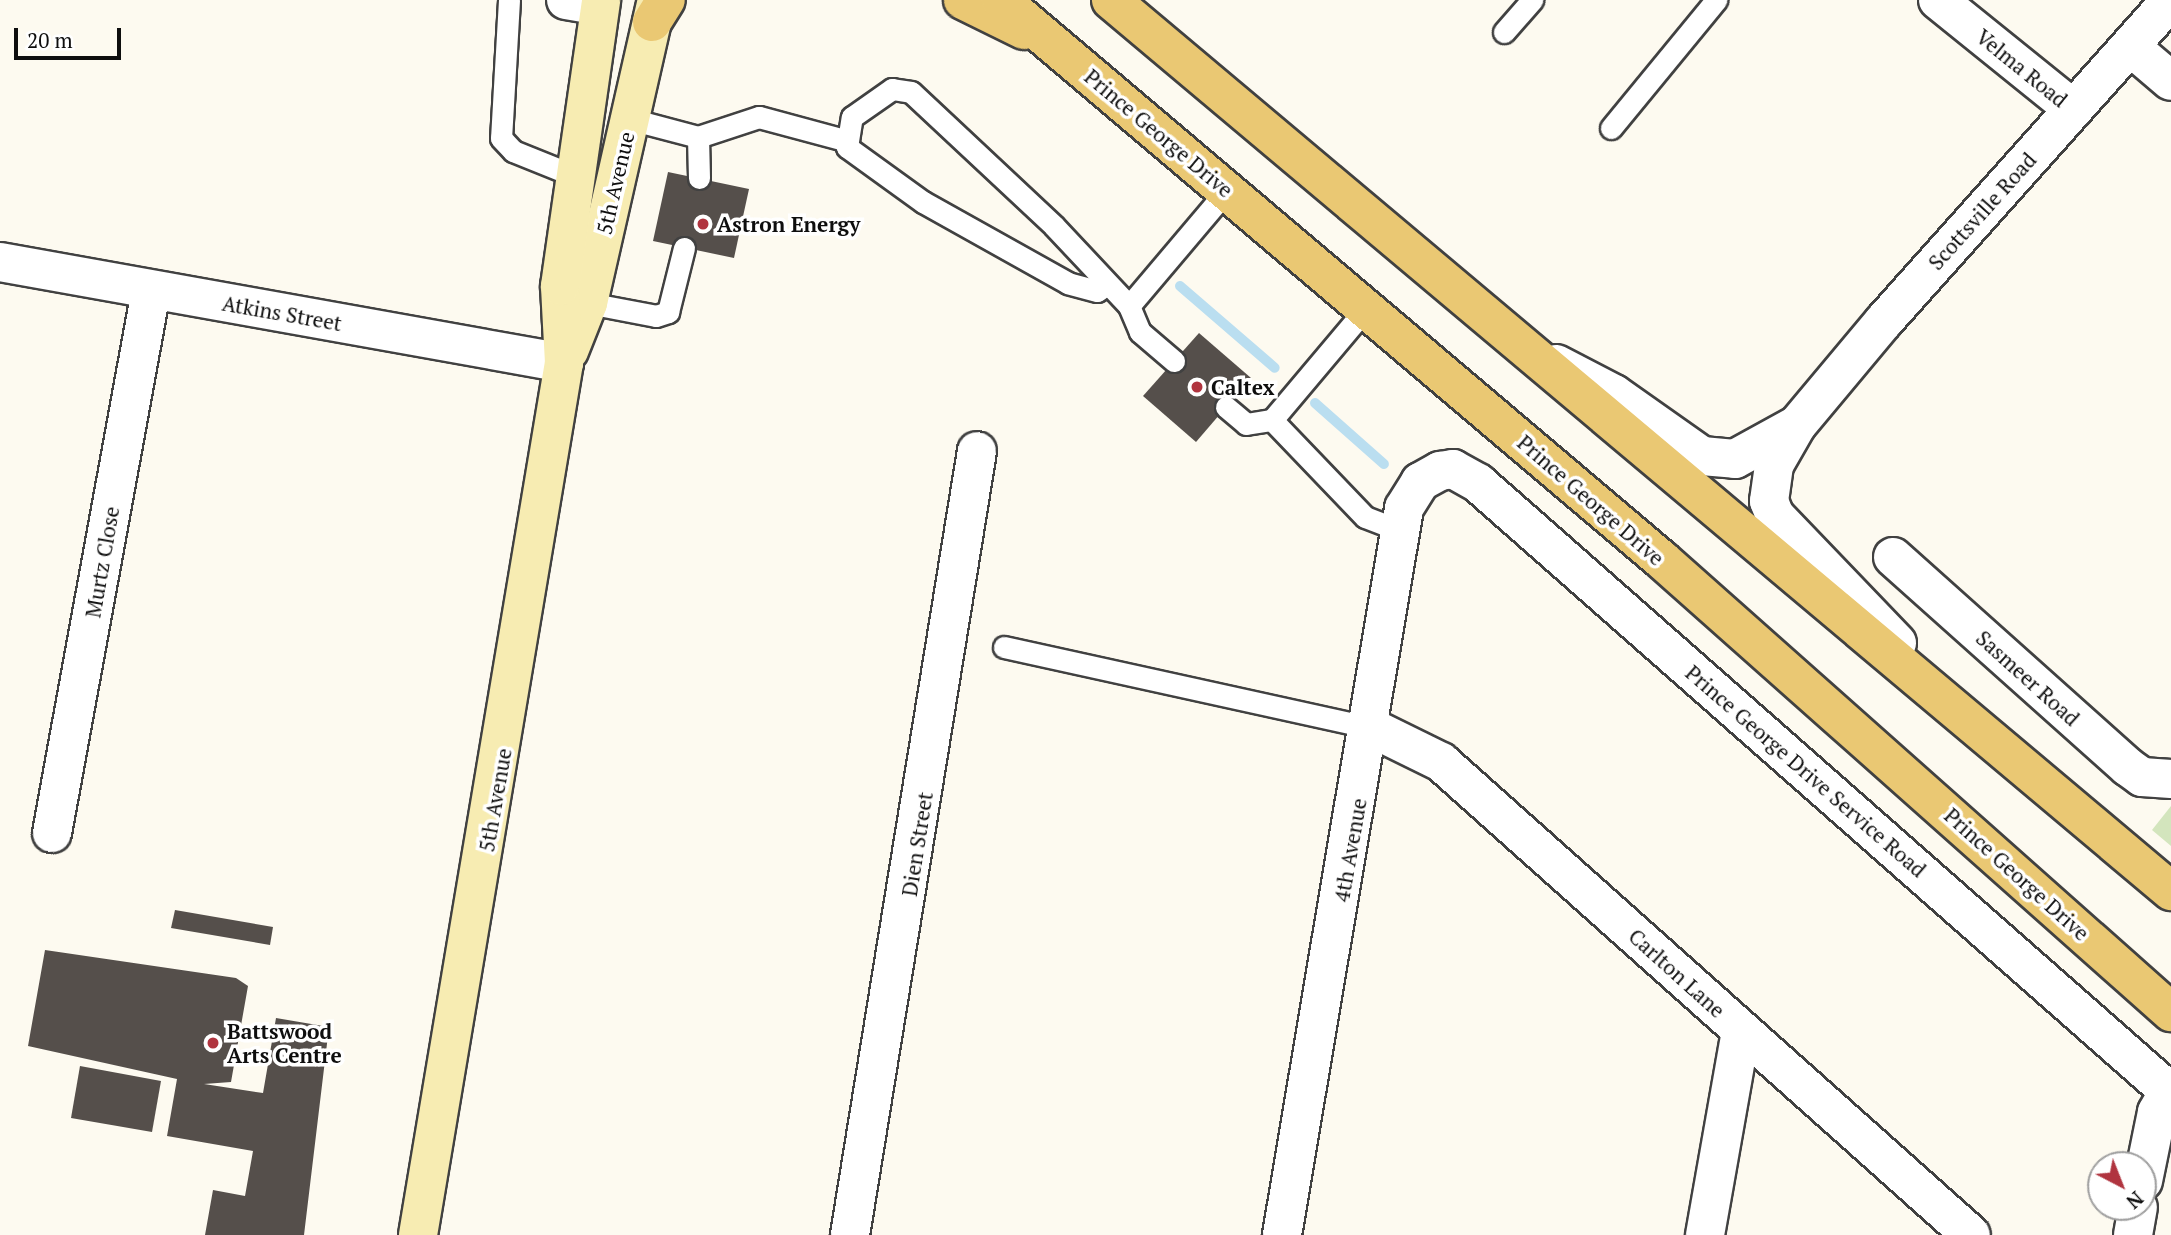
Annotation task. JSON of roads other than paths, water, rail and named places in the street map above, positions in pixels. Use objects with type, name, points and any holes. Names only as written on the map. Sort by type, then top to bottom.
[{"type":"main road","points":[[963,0],[1049,40]]},
{"type":"main road","name":"Prince George Drive","points":[[1000,0],[1367,307],[2171,1012]]},
{"type":"main road","points":[[1111,0],[1524,348],[1967,715],[2171,891]]},
{"type":"main road","name":"5th Avenue","points":[[564,363],[560,286],[575,176],[589,2]]},
{"type":"main road","name":"5th Avenue","points":[[418,1235],[564,363],[588,303],[658,7]]},
{"type":"street","name":"Velma Road","points":[[1938,0],[2073,109]]},
{"type":"street","name":"Scottsville Road","points":[[1967,715],[1775,516],[1769,482],[1797,425],[2171,0]]},
{"type":"street","points":[[2131,47],[2171,81]]},
{"type":"street","name":"Atkins Street","points":[[0,262],[564,363]]},
{"type":"street","name":"Murtz Close","points":[[52,833],[151,291]]},
{"type":"street","name":"Scottsville Road","points":[[1524,348],[1614,394],[1702,456],[1735,458],[1797,425]]},
{"type":"street","name":"Dien Street","points":[[850,1235],[977,452]]},
{"type":"street","name":"Prince George Drive Service Road","points":[[1432,473],[1453,469],[1478,483],[2170,1092]]},
{"type":"street","name":"4th Avenue","points":[[1282,1235],[1372,728],[1407,500],[1432,473]]},
{"type":"street","name":"Sasmeer Road","points":[[1893,557],[2128,767],[2142,777],[2171,779]]},
{"type":"street","name":"Carlton Lane","points":[[1372,728],[1441,762],[1971,1235]]},
{"type":"street","points":[[1706,1235],[1741,1031]]},
{"type":"street","points":[[2149,1151],[2157,1112],[2170,1092]]},
{"type":"lane","points":[[509,0],[501,138],[513,151],[575,176]]},
{"type":"lane","points":[[1504,32],[1532,0]]},
{"type":"lane","points":[[1611,128],[1716,0]]},
{"type":"lane","points":[[844,140],[852,117],[882,94],[911,92],[1129,306],[1140,332],[1174,361]]},
{"type":"lane","points":[[630,119],[698,137],[759,117],[844,140],[923,202],[1068,283],[1097,291],[1107,284]]},
{"type":"lane","points":[[698,137],[699,178]]},
{"type":"lane","points":[[1129,306],[1227,190]]},
{"type":"lane","points":[[588,303],[656,316],[668,312],[684,248]]},
{"type":"lane","points":[[1226,407],[1245,424],[1272,420],[1367,307]]},
{"type":"lane","points":[[1272,420],[1365,517],[1401,531]]},
{"type":"lane","points":[[1004,647],[1372,728]]},
{"type":"waterway","points":[[1180,286],[1275,368]]},
{"type":"waterway","points":[[1315,403],[1384,464]]},
{"type":"place","name":"Astron Energy","points":[[703,224]]},
{"type":"place","name":"Caltex","points":[[1197,387]]},
{"type":"place","name":"Battswood Arts Centre","points":[[213,1043]]}]
